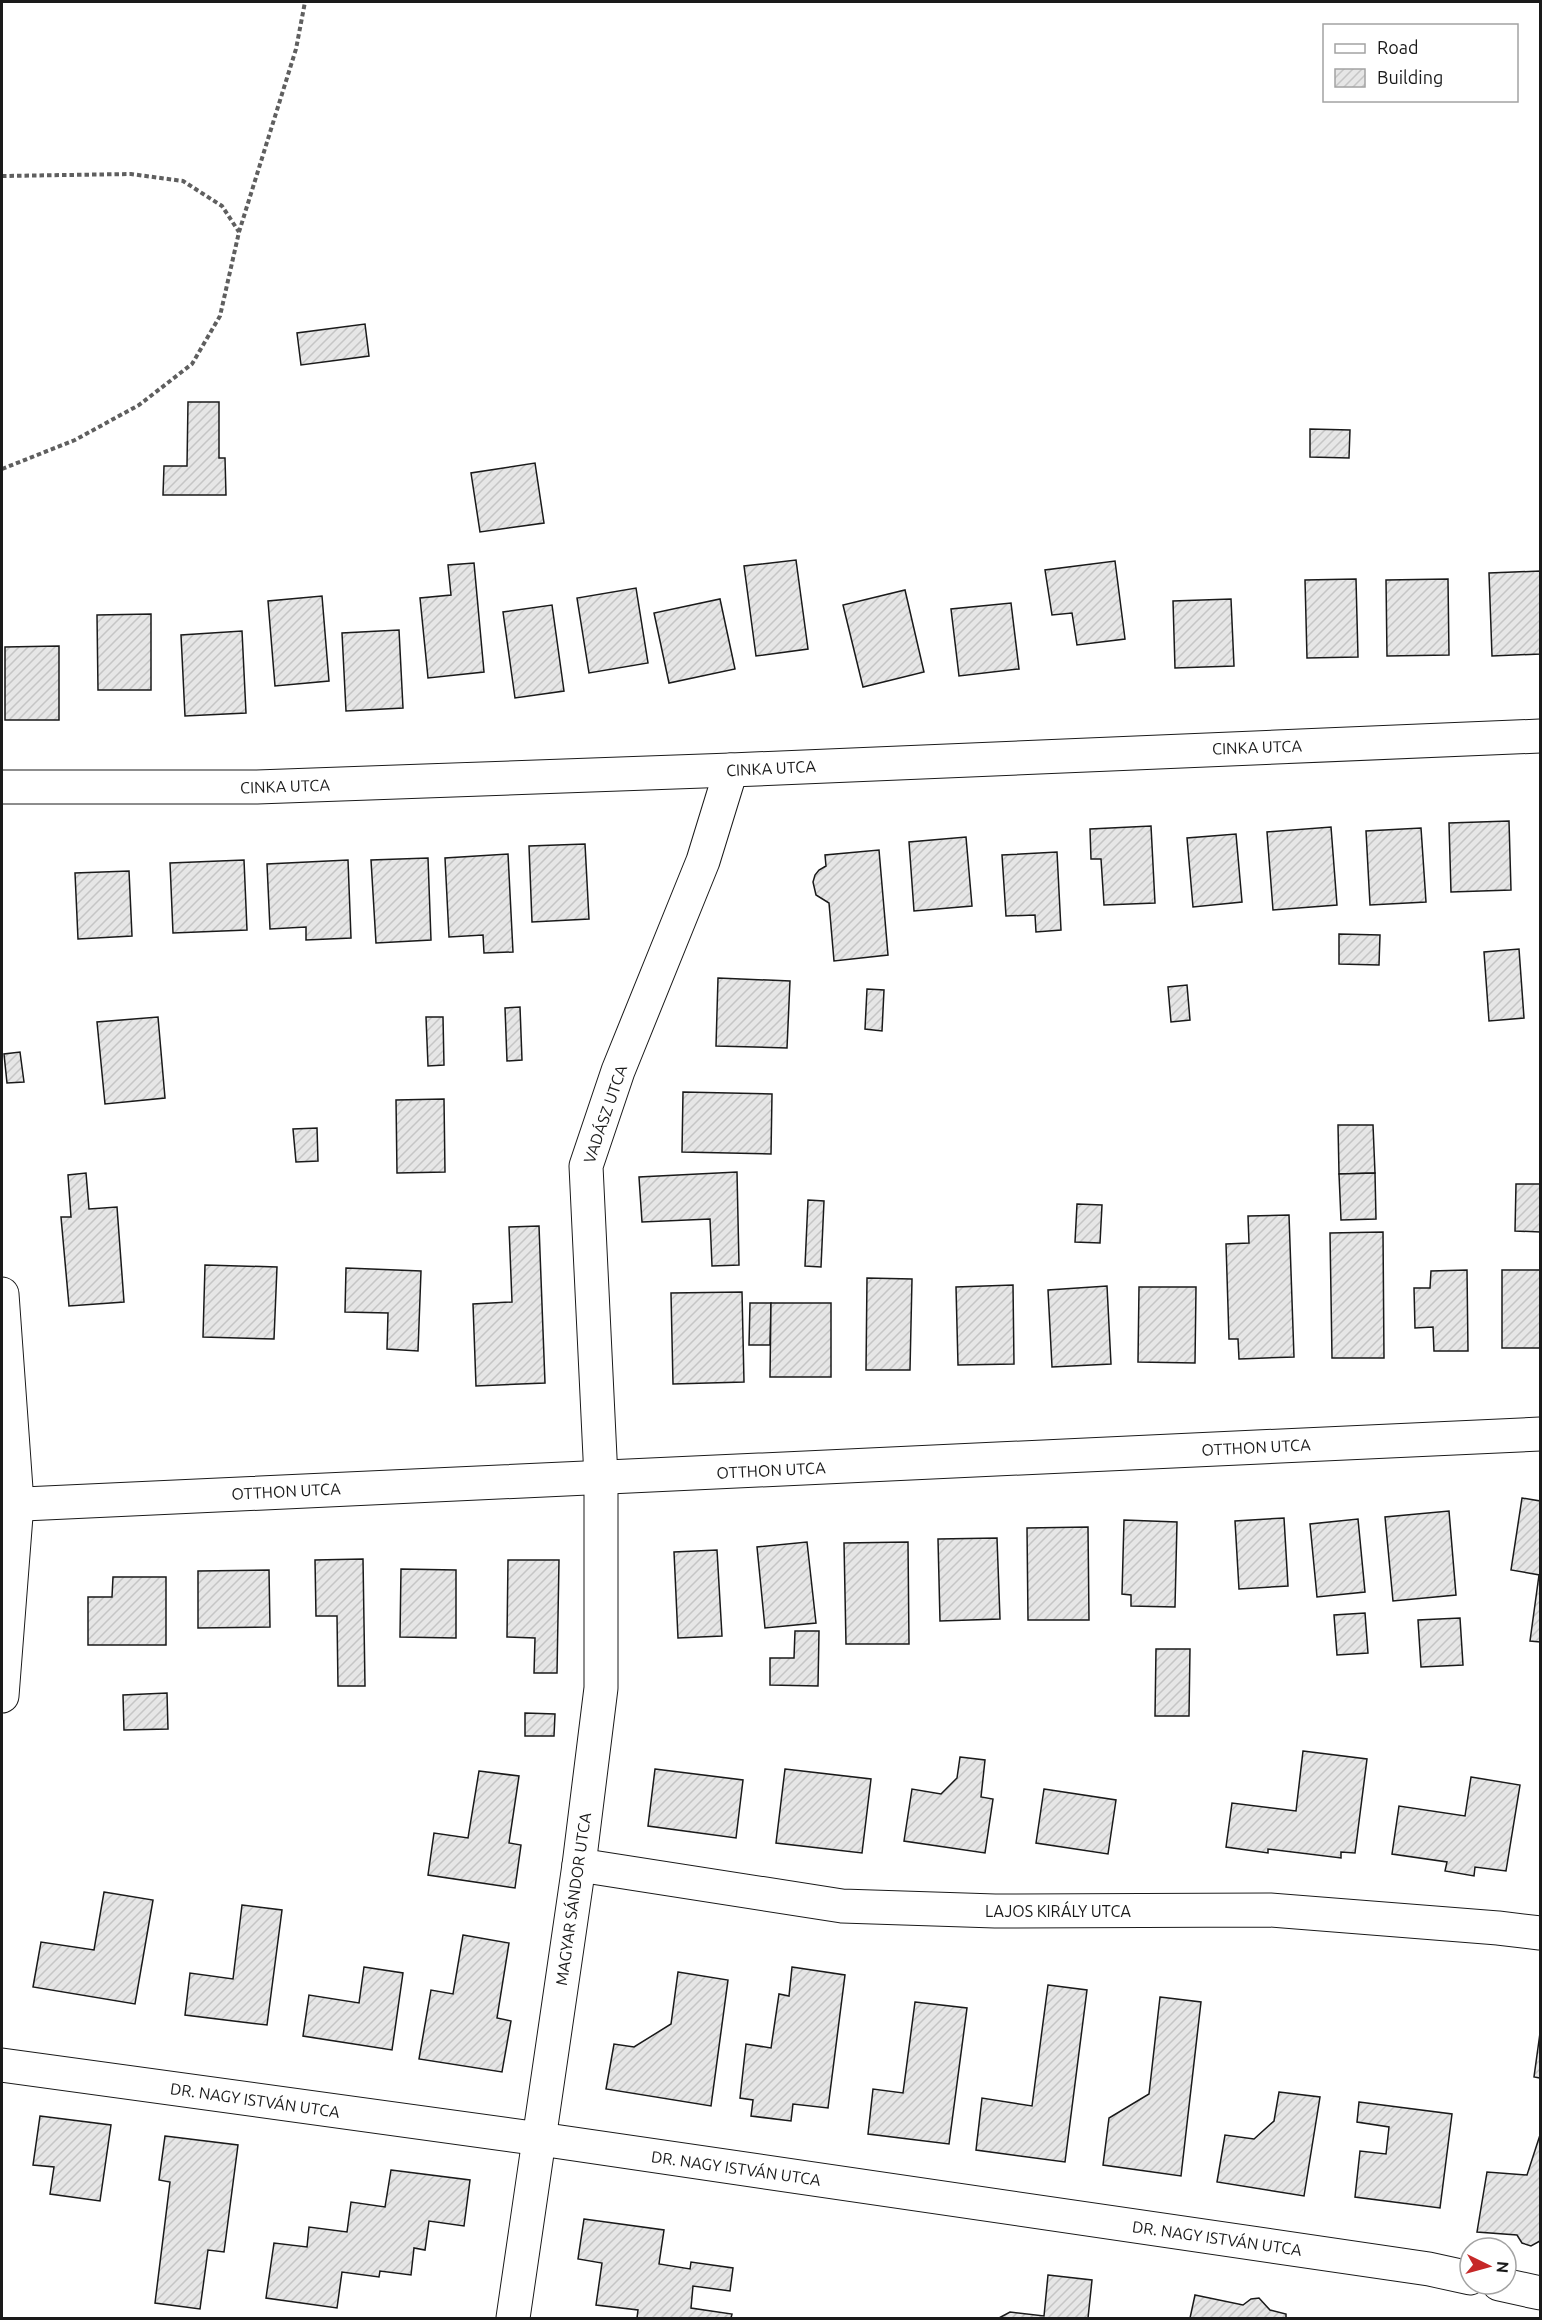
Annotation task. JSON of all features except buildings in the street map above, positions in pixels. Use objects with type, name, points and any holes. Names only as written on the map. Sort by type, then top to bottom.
[{"type":"street","name":"CINKA UTCA","points":[[2,787],[257,787],[731,770],[1540,735]]},
{"type":"street","name":"VADÁSZ UTCA","points":[[601,1478],[585,1166],[618,1071],[703,861],[731,770]]},
{"type":"street","points":[[2,1294],[9,1504],[2,1696]]},
{"type":"street","name":"OTTHON UTCA","points":[[9,1504],[1540,1434]]},
{"type":"street","name":"MAGYAR SÁNDOR UTCA","points":[[513,2319],[579,1865],[601,1688],[601,1478]]},
{"type":"street","name":"LAJOS KIRÁLY UTCA","points":[[579,1865],[843,1906],[995,1911],[1270,1910],[1540,1933]]},
{"type":"street","name":"DR. NAGY ISTVÁN UTCA","points":[[2,2065],[540,2139],[1406,2265],[1458,2276]]},
{"type":"street","points":[[1518,2288],[1540,2293]]},
{"type":"path","points":[[2,469],[75,440],[139,405],[192,364],[220,316],[239,232],[296,49],[305,2]]},
{"type":"path","points":[[2,176],[131,174],[183,181],[222,206],[239,232]]}]
